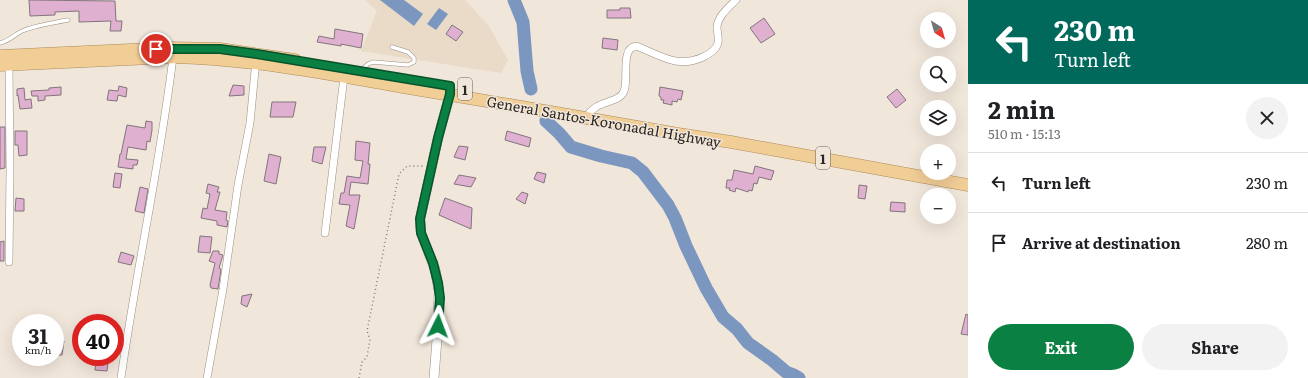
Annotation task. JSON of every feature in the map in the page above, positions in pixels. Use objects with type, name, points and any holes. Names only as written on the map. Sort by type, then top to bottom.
[{"type":"highway","name":"General Santos-Koronadal Highway","points":[[4,65],[126,54],[172,48],[220,49],[344,77],[450,90],[590,112],[920,169]]},
{"type":"highway","name":"General Santos-Koronadal Highway","points":[[0,56],[126,54],[197,58],[257,58],[358,72],[678,134],[731,142],[968,185]]},
{"type":"highway","points":[[956,175],[968,177]]},
{"type":"street","points":[[590,112],[599,105],[617,99],[623,94],[626,87],[627,57],[629,49],[632,47],[636,46],[666,60],[678,62],[699,59],[708,55],[714,50],[717,44],[718,23],[720,16],[736,0]]},
{"type":"street","points":[[121,378],[129,320],[154,184],[173,57]]},
{"type":"street","points":[[207,378],[223,289],[238,185],[250,123],[257,58]]},
{"type":"street","points":[[4,65],[10,170],[9,262]]},
{"type":"street","points":[[325,234],[344,77]]},
{"type":"street","points":[[434,378],[439,291],[435,269],[421,233],[420,226],[422,206],[450,90]]},
{"type":"lane","points":[[0,43],[12,39],[21,32],[36,26],[68,20]]},
{"type":"lane","points":[[358,72],[368,64],[374,62],[408,65],[414,62],[414,58],[411,53],[392,47]]},
{"type":"path","points":[[359,378],[362,362],[367,357],[370,340],[367,331],[399,174],[407,166],[432,166]]},
{"type":"shaded area","points":[[365,0],[465,0],[489,26],[508,60],[501,73],[361,51],[377,11]]},
{"type":"water","points":[[380,0],[404,0],[423,14],[414,26]]},
{"type":"water","points":[[439,8],[448,14],[436,30],[427,24]]},
{"type":"building","points":[[29,0],[115,1],[116,21],[122,21],[121,31],[110,31],[111,21],[79,22],[79,11],[55,12],[55,15],[30,16]]},
{"type":"building","points":[[620,8],[630,8],[631,18],[607,18],[607,10],[620,10]]},
{"type":"building","points":[[764,18],[775,34],[761,43],[750,28]]},
{"type":"building","points":[[452,25],[463,32],[456,41],[446,34]]},
{"type":"building","points":[[335,29],[363,34],[361,48],[341,44],[341,46],[317,42],[319,36],[334,39]]},
{"type":"building","points":[[603,38],[618,40],[617,50],[602,48]]},
{"type":"building","points":[[233,85],[244,86],[244,95],[229,96]]},
{"type":"building","points":[[119,86],[127,88],[126,97],[118,95],[117,101],[107,100],[109,90],[118,91]]},
{"type":"building","points":[[61,87],[61,95],[45,96],[45,100],[38,101],[38,96],[32,96],[31,91],[49,90],[49,88]]},
{"type":"building","points":[[660,87],[683,91],[681,100],[678,99],[677,102],[672,101],[672,105],[663,103],[664,100],[661,100],[661,97],[659,96]]},
{"type":"building","points":[[24,88],[25,100],[31,99],[32,108],[20,109],[17,89]]},
{"type":"building","points":[[897,89],[906,100],[896,108],[887,97]]},
{"type":"building","points":[[272,102],[296,102],[293,117],[270,117]]},
{"type":"building","points":[[146,121],[152,122],[152,130],[150,142],[147,141],[146,150],[128,147],[126,159],[138,160],[137,165],[133,165],[133,169],[118,167],[127,125],[145,128]]},
{"type":"building","points":[[0,127],[5,127],[5,168],[0,169]]},
{"type":"building","points":[[15,131],[27,131],[27,155],[19,156],[18,145],[15,145]]},
{"type":"building","points":[[507,131],[531,138],[529,147],[505,140]]},
{"type":"building","points":[[356,141],[370,143],[368,164],[370,164],[368,184],[351,182],[349,195],[360,195],[354,229],[346,226],[350,205],[339,204],[341,193],[344,193],[347,176],[360,178],[363,161],[355,160]]},
{"type":"building","points":[[459,146],[468,147],[465,160],[454,157]]},
{"type":"building","points":[[314,147],[326,147],[322,164],[312,161]]},
{"type":"building","points":[[269,154],[281,157],[276,184],[264,181]]},
{"type":"building","points":[[755,166],[774,171],[771,180],[759,177],[757,184],[754,183],[752,191],[749,190],[748,192],[736,188],[735,192],[729,190],[730,188],[726,188],[727,180],[732,180],[734,170],[753,174]]},
{"type":"building","points":[[537,172],[546,174],[544,183],[534,179]]},
{"type":"building","points":[[115,173],[122,174],[120,188],[113,187]]},
{"type":"building","points":[[459,175],[476,178],[471,187],[454,184]]},
{"type":"building","points":[[208,184],[219,187],[217,192],[220,192],[215,210],[227,212],[227,227],[217,225],[217,221],[201,218],[203,208],[207,209],[210,194],[206,193]]},
{"type":"building","points":[[859,185],[867,186],[865,199],[858,198]]},
{"type":"building","points":[[140,187],[148,189],[144,213],[135,211]]},
{"type":"building","points":[[522,192],[528,194],[525,204],[516,199]]},
{"type":"building","points":[[16,198],[24,199],[24,211],[15,211]]},
{"type":"building","points":[[445,198],[472,208],[471,229],[439,215]]},
{"type":"building","points":[[891,202],[905,203],[905,212],[890,211]]},
{"type":"building","points":[[200,236],[212,237],[210,253],[198,252]]},
{"type":"building","points":[[4,241],[4,261],[0,261],[0,242]]},
{"type":"building","points":[[213,251],[219,251],[219,254],[223,255],[219,268],[221,269],[218,289],[211,288],[210,285],[215,263],[209,261]]},
{"type":"building","points":[[121,252],[134,256],[131,265],[118,262]]},
{"type":"building","points":[[252,294],[247,307],[241,304],[242,296]]},
{"type":"building","points":[[966,314],[968,315],[968,335],[961,334]]},
{"type":"building","points":[[95,366],[108,366],[107,371],[95,370]]},
{"type":"waterway","points":[[514,0],[523,22],[527,71],[531,89]]},
{"type":"waterway","points":[[546,121],[571,147],[632,163],[643,172],[668,205],[706,288],[723,317],[737,329],[748,343],[786,372],[799,378]]},
{"type":"route","points":[[156,49],[220,49],[450,86],[450,94],[438,138],[420,219],[421,233],[437,275],[440,298],[438,326]]}]
